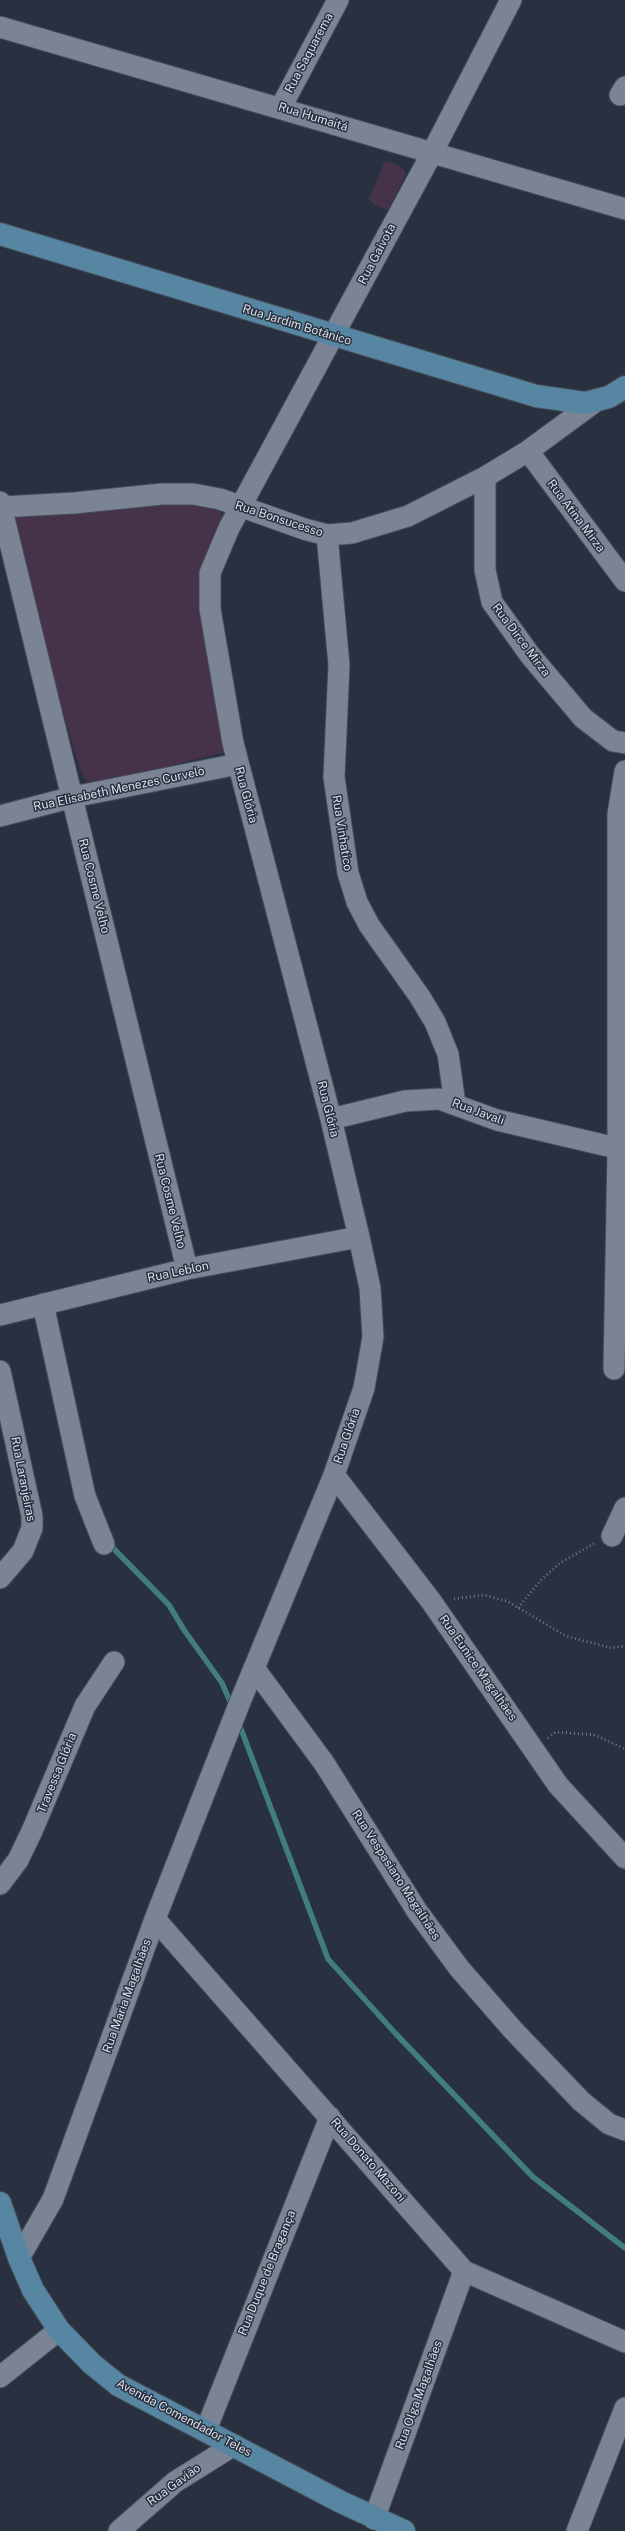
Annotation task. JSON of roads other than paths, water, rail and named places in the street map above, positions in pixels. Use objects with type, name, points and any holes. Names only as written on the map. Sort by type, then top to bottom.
[{"type":"main road","name":"Rua Jardim Botânico","points":[[0,234],[333,336],[536,396],[574,403],[596,401],[625,388]]},
{"type":"main road","name":"Avenida Comendador Teles","points":[[0,2203],[19,2258],[33,2290],[59,2330],[92,2364],[118,2385],[374,2519],[404,2531]]},
{"type":"street","name":"Rua Saquarema","points":[[281,107],[338,0]]},
{"type":"street","name":"Rua Gaivota","points":[[240,507],[432,153],[511,0]]},
{"type":"street","name":"Rua Humaitá","points":[[0,26],[281,107],[625,209]]},
{"type":"street","name":"Rua Bonsucesso","points":[[1,505],[74,504],[177,493],[206,496],[327,534],[352,533],[408,516],[485,477],[528,451],[596,401]]},
{"type":"street","name":"Rua Atina Mirza","points":[[528,451],[625,581]]},
{"type":"street","name":"Rua Dirce Mirza","points":[[485,477],[485,570],[492,602],[530,654],[583,718],[613,741],[625,743]]},
{"type":"street","name":"Rua Cosme Velho","points":[[1,505],[187,1269]]},
{"type":"street","name":"Rua Glória","points":[[228,1732],[334,1475],[364,1388],[373,1337],[370,1288],[359,1237],[331,1119],[238,764],[222,684],[208,590],[215,557],[240,507]]},
{"type":"street","name":"Rua Vinhatico","points":[[327,534],[339,665],[334,777],[348,873],[357,902],[369,925],[420,997],[435,1022],[448,1054],[455,1104]]},
{"type":"street","name":"Rua Elisabeth Menezes Curvelo","points":[[0,816],[73,797],[238,764]]},
{"type":"street","points":[[614,1369],[621,1150],[622,908],[618,814],[625,772]]},
{"type":"street","name":"Rua Javali","points":[[331,1119],[422,1098],[439,1099],[497,1120],[621,1150]]},
{"type":"street","name":"Rua Leblon","points":[[0,1315],[187,1269],[359,1237]]},
{"type":"street","points":[[53,1301],[85,1496],[104,1544]]},
{"type":"street","name":"Rua Laranjeiras","points":[[0,1371],[32,1516],[32,1528],[23,1551],[0,1578]]},
{"type":"street","name":"Rua Eunice Magalhães","points":[[334,1475],[431,1601],[558,1786],[625,1858]]},
{"type":"street","points":[[612,1536],[625,1508]]},
{"type":"street","name":"Travessa Glória","points":[[0,1884],[18,1860],[32,1831],[85,1706],[114,1662]]},
{"type":"street","name":"Rua Vespasiano Magalhães","points":[[254,1668],[324,1763],[417,1911],[459,1968],[513,2030],[580,2101],[609,2124],[625,2130]]},
{"type":"street","name":"Rua Maria Magalhães","points":[[19,2258],[56,2192],[154,1919],[228,1732]]},
{"type":"street","name":"Rua Donato Mazoni","points":[[154,1919],[330,2117],[464,2271],[625,2342]]},
{"type":"street","name":"Rua Duque de Bragança","points":[[206,2430],[330,2117]]},
{"type":"street","name":"Rua Olga Magalhães","points":[[374,2519],[464,2271]]},
{"type":"street","points":[[0,2376],[59,2330]]},
{"type":"street","points":[[577,2531],[625,2408]]},
{"type":"street","name":"Rua Gavião","points":[[119,2531],[175,2482],[234,2445]]},
{"type":"waterway","points":[[111,1542],[114,1549],[169,1605],[184,1630],[222,1683],[232,1706]]},
{"type":"waterway","points":[[238,1721],[328,1959],[396,2034],[533,2177],[625,2248]]}]
